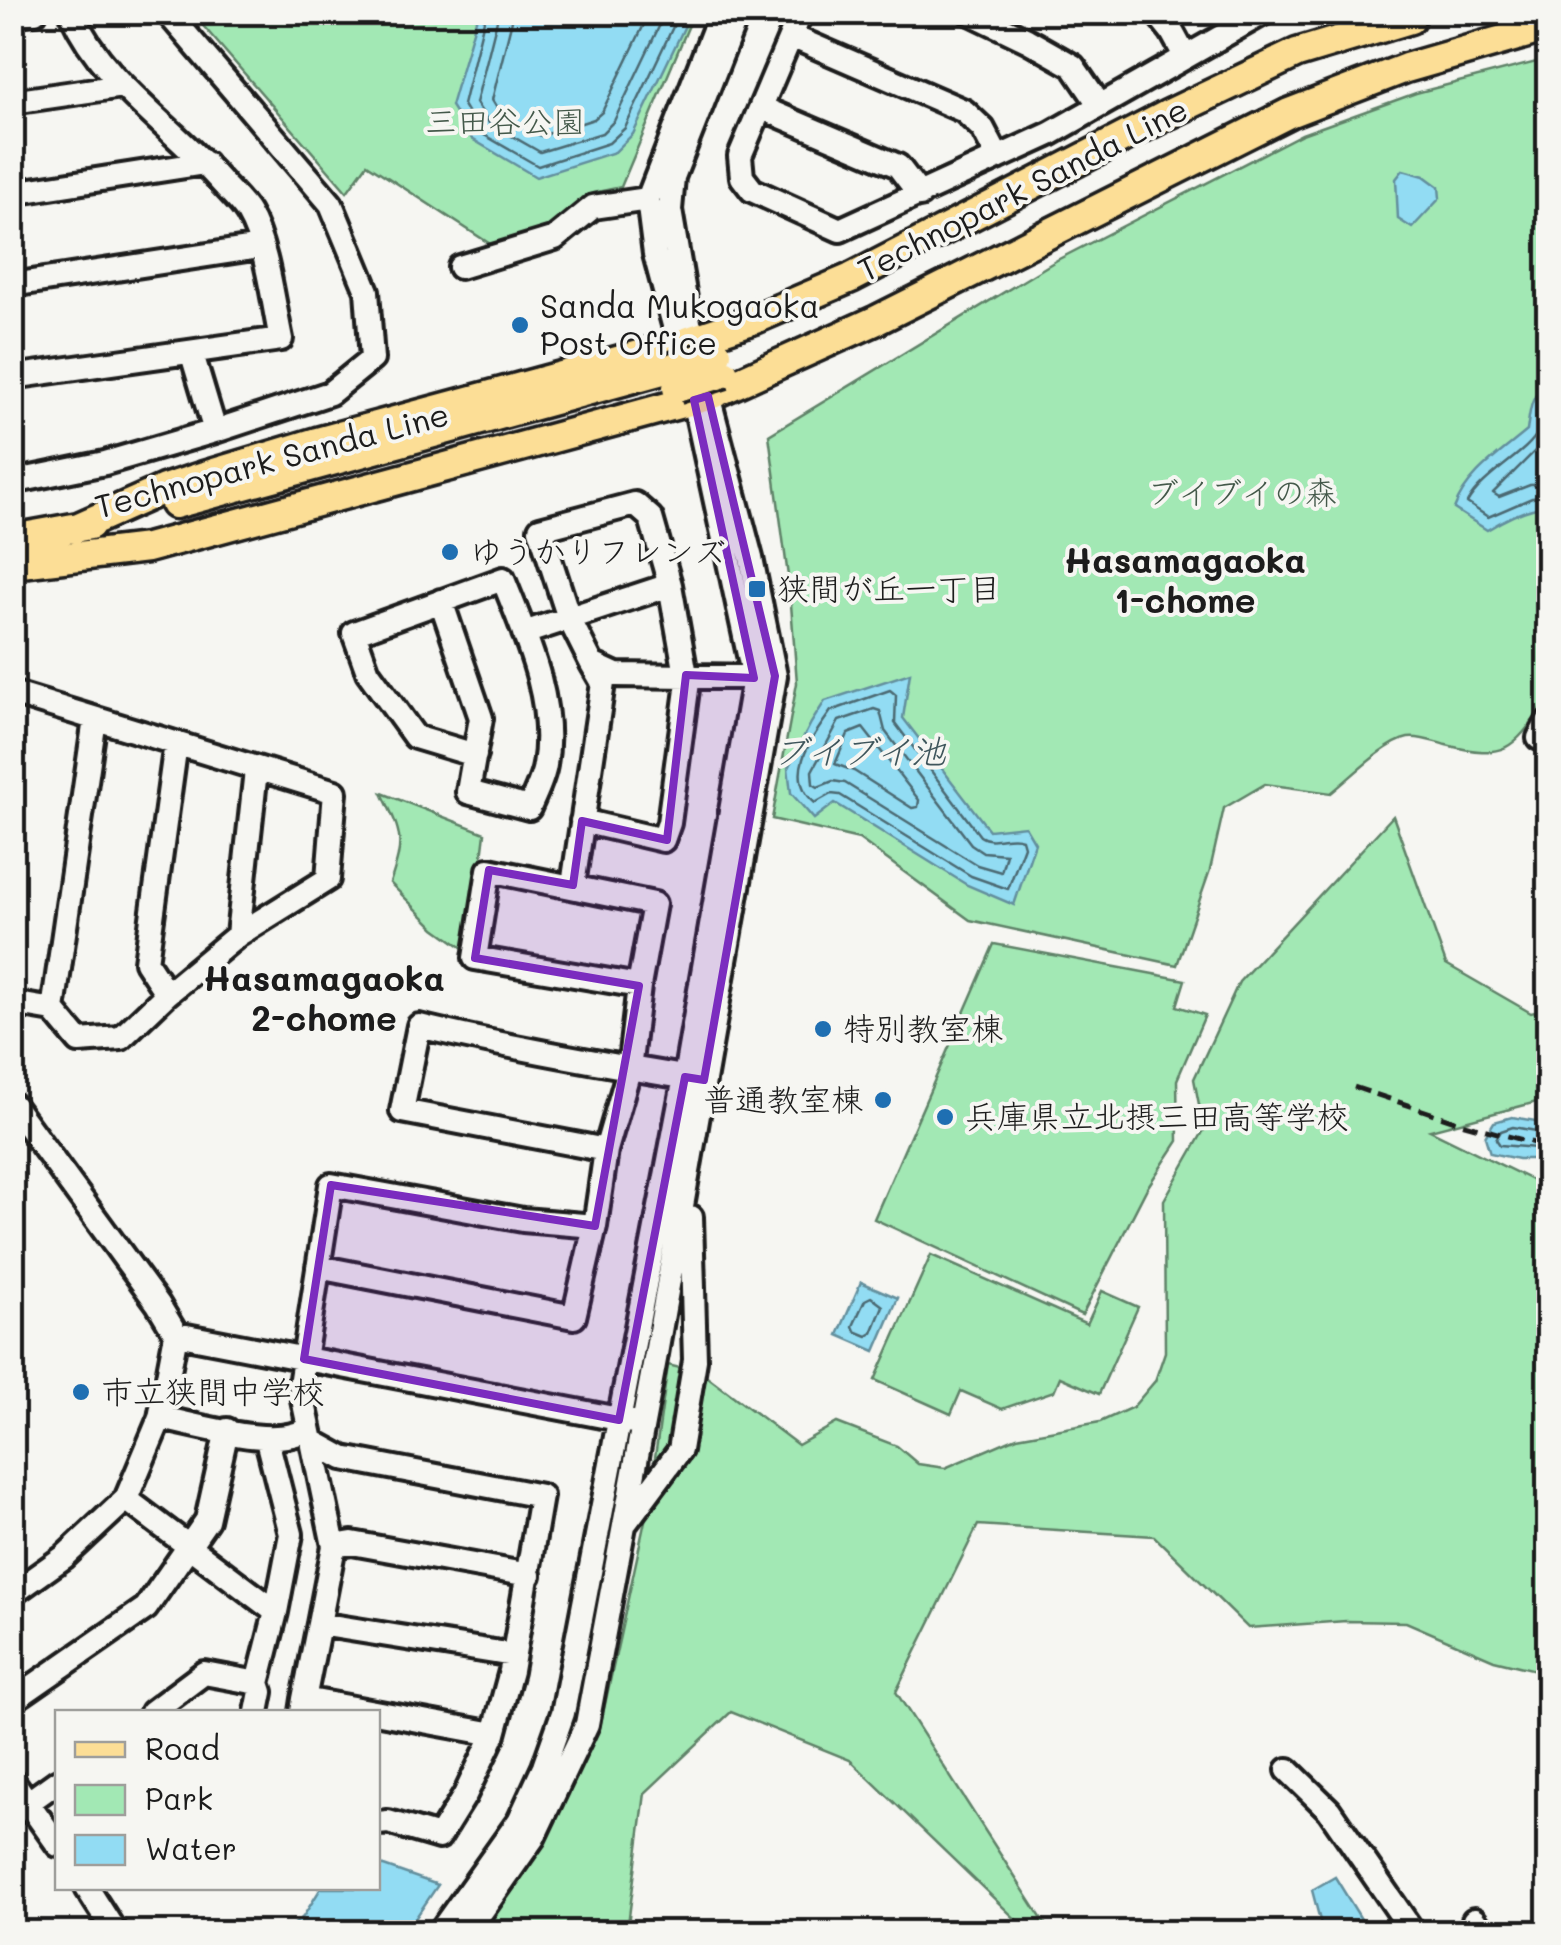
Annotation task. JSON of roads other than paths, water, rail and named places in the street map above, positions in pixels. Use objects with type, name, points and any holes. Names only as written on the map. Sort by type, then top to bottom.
[{"type":"main road","name":"Technopark Sanda Line","points":[[12,564],[140,534],[842,324],[1226,124],[1305,88],[1408,50],[1543,12]]},
{"type":"main road","name":"Technopark Sanda Line","points":[[12,540],[74,529],[695,370],[827,308],[1165,133],[1422,16]]},
{"type":"main road","points":[[12,524],[164,490],[317,442],[695,370],[862,328],[1290,113],[1406,68],[1548,27]]},
{"type":"main road","points":[[12,578],[70,570],[147,548],[695,370]]},
{"type":"main road","points":[[74,529],[164,490]]},
{"type":"main road","points":[[12,564],[147,548]]},
{"type":"street","points":[[12,15],[35,12]]},
{"type":"street","points":[[12,377],[281,339],[248,213],[205,163],[122,86],[84,42],[72,12]]},
{"type":"street","points":[[12,482],[105,463],[330,393],[372,360],[367,290],[331,204],[167,12]]},
{"type":"street","points":[[440,1932],[520,1821],[563,1713],[618,1420],[694,1079],[764,677],[752,558],[656,254],[648,199],[721,12]]},
{"type":"street","points":[[695,370],[670,210],[673,177],[738,12]]},
{"type":"street","points":[[801,12],[740,156],[742,177],[752,190],[840,230],[1050,134],[1257,14]]},
{"type":"street","points":[[968,12],[1072,66],[1100,104]]},
{"type":"street","points":[[1156,12],[1185,56]]},
{"type":"street","points":[[791,36],[964,111],[983,129],[998,158]]},
{"type":"street","points":[[12,102],[122,86]]},
{"type":"street","points":[[762,108],[898,166],[920,195]]},
{"type":"street","points":[[12,193],[205,163]]},
{"type":"street","points":[[460,267],[555,238],[593,207],[620,200],[648,199]]},
{"type":"street","points":[[12,285],[260,247]]},
{"type":"street","points":[[192,354],[214,432]]},
{"type":"street","points":[[573,885],[582,821],[603,684],[569,618],[540,530],[634,504],[651,518],[670,585],[686,675],[669,823],[663,840],[582,821]]},
{"type":"street","points":[[441,601],[480,718],[475,755],[468,792],[530,808],[545,767],[549,715],[503,578],[354,633],[368,672],[415,737],[475,755]]},
{"type":"street","points":[[524,633],[670,585]]},
{"type":"street","points":[[592,664],[616,675],[764,677]]},
{"type":"street","points":[[12,694],[335,792],[328,879],[238,936],[121,1038],[79,1041],[53,1010],[12,1003]]},
{"type":"street","points":[[53,1010],[95,719]]},
{"type":"street","points":[[167,994],[146,962],[176,743]]},
{"type":"street","points":[[238,936],[256,770]]},
{"type":"street","points":[[318,1267],[574,1317],[596,1226],[606,1150],[629,1070],[654,904],[489,870],[475,958],[639,986]]},
{"type":"street","points":[[606,1150],[402,1111],[419,1026],[629,1070],[694,1079]]},
{"type":"street","points":[[622,1528],[680,1450],[695,1360],[689,1169],[694,1079]]},
{"type":"street","points":[[12,1104],[176,1334],[160,1418],[126,1499],[64,1558],[12,1594]]},
{"type":"street","points":[[467,1932],[534,1838],[587,1724],[689,1169]]},
{"type":"street","points":[[330,1710],[303,1706],[334,1546],[300,1386],[331,1185],[523,1220],[596,1226]]},
{"type":"street","points":[[176,1334],[643,1423]]},
{"type":"street","points":[[160,1418],[266,1440],[310,1435],[343,1458],[541,1496],[529,1576],[494,1734],[464,1795],[439,1836],[380,1823]]},
{"type":"street","points":[[12,1701],[146,1608],[207,1520],[227,1430]]},
{"type":"street","points":[[257,1710],[261,1692],[258,1682],[291,1534],[266,1440]]},
{"type":"street","points":[[126,1499],[276,1612]]},
{"type":"street","points":[[334,1546],[352,1543],[529,1576]]},
{"type":"street","points":[[319,1624],[513,1656]]},
{"type":"street","points":[[155,1710],[204,1673],[258,1682]]},
{"type":"street","points":[[380,1717],[494,1734]]},
{"type":"street","points":[[1288,1770],[1328,1810],[1413,1932]]},
{"type":"street","points":[[12,1780],[20,1808],[55,1842]]},
{"type":"street","points":[[20,1808],[55,1783]]},
{"type":"street","points":[[87,1890],[115,1932]]},
{"type":"water","points":[[478,12],[691,13],[633,134],[615,152],[536,177],[472,139],[451,106]]},
{"type":"water","points":[[1403,170],[1424,176],[1439,187],[1440,198],[1412,228],[1398,219],[1396,179]]},
{"type":"water","points":[[1548,383],[1548,506],[1516,514],[1487,530],[1454,509],[1476,475],[1527,431],[1534,398]]},
{"type":"water","name":"ブイブイ池","points":[[910,673],[903,718],[989,830],[1025,826],[1035,843],[1014,905],[967,885],[835,803],[814,819],[791,793],[788,768],[825,701]]},
{"type":"water","points":[[1512,1117],[1548,1123],[1548,1159],[1518,1159],[1490,1153],[1485,1137],[1494,1122]]},
{"type":"water","points":[[861,1282],[898,1298],[875,1351],[838,1335]]},
{"type":"water","points":[[380,1865],[438,1885],[406,1932],[285,1932],[303,1917],[320,1890],[380,1890]]},
{"type":"water","points":[[1335,1877],[1369,1932],[1323,1932],[1312,1890]]},
{"type":"railway","points":[[1354,1087],[1548,1147]]},
{"type":"place","name":"Sanda Mukogaoka Post Office","points":[[520,325]]},
{"type":"place","name":"ゆうかりフレンズ","points":[[450,552]]},
{"type":"place","name":"狭間が丘一丁目","points":[[757,589]]},
{"type":"place","name":"特別教室棟","points":[[823,1029]]},
{"type":"place","name":"普通教室棟","points":[[883,1100]]},
{"type":"place","name":"兵庫県立北摂三田高等学校","points":[[945,1117]]},
{"type":"place","name":"市立狭間中学校","points":[[81,1392]]},
{"type":"district","name":"Hasamagaoka 1-chome","points":[[1185,581]]},
{"type":"district","name":"Hasamagaoka 2-chome","points":[[324,999]]},
{"type":"park label","name":"三田谷公園","points":[[505,122]]},
{"type":"park label","name":"ブイブイの森","points":[[1242,493]]}]
